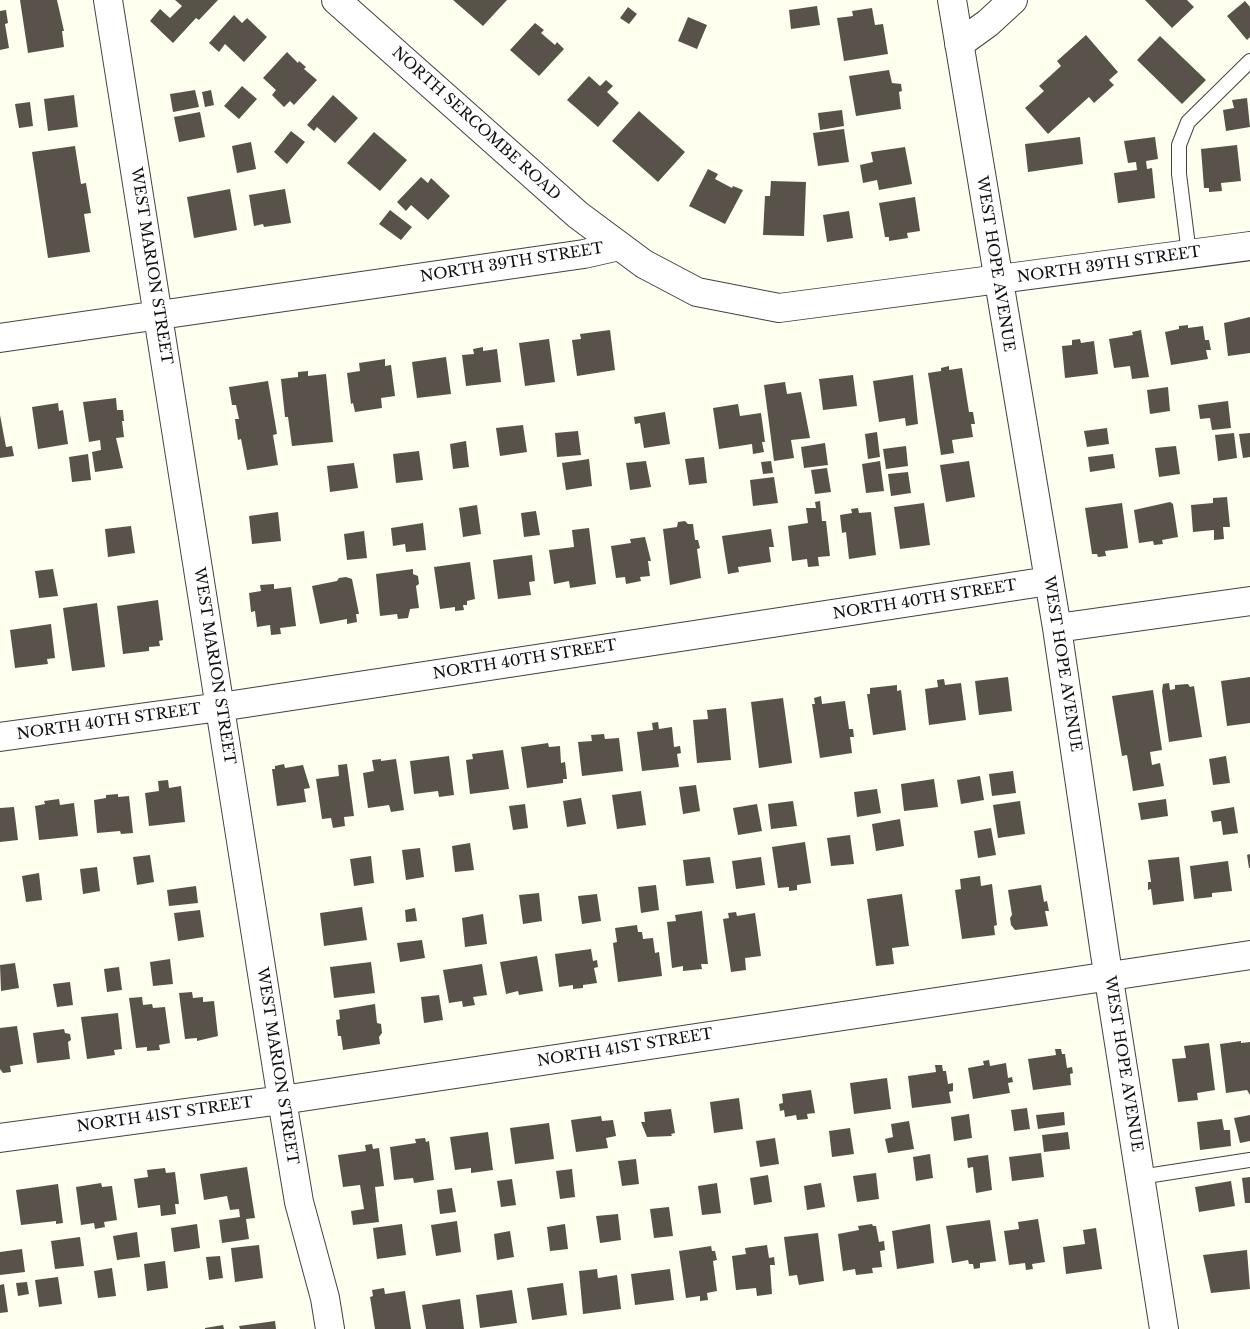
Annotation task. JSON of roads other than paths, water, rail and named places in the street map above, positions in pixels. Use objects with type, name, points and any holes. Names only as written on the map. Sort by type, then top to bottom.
[{"type":"street","name":"WEST MARION STREET","points":[[108,0],[282,1100],[300,1202],[325,1298],[330,1329]]},
{"type":"street","name":"NORTH SERCOMBE ROAD","points":[[336,0],[578,215],[619,246]]},
{"type":"street","name":"WEST HOPE AVENUE","points":[[952,0],[1057,628],[1108,974],[1164,1329]]},
{"type":"street","points":[[959,44],[988,23],[1013,0]]},
{"type":"street","name":"NORTH 39TH STREET","points":[[0,338],[575,255],[619,246],[644,264],[697,292],[779,308],[998,281],[1250,246]]},
{"type":"street","name":"NORTH 40TH STREET","points":[[0,737],[220,707],[1049,581]]},
{"type":"street","points":[[1057,628],[1250,601]]},
{"type":"street","name":"NORTH 41ST STREET","points":[[0,1138],[282,1100],[1108,974],[1250,955]]},
{"type":"lane","points":[[1189,254],[1179,174],[1179,145],[1188,122],[1250,61]]},
{"type":"lane","points":[[1140,1176],[1250,1160]]}]
